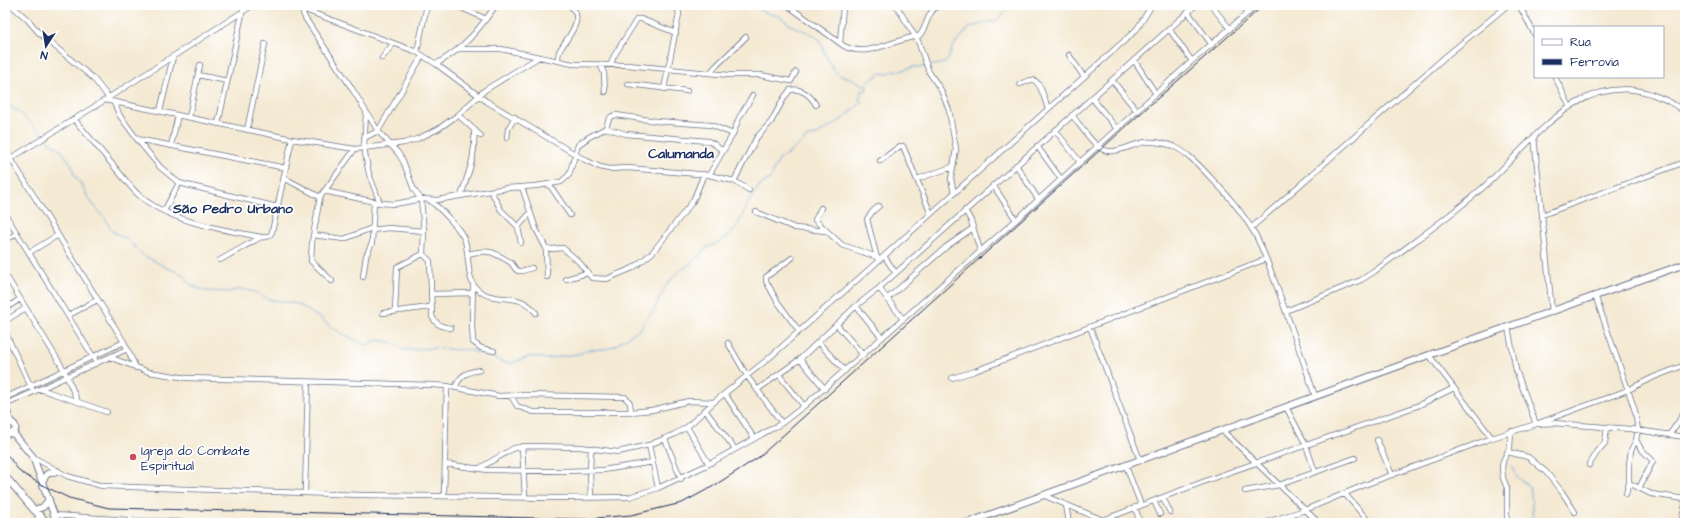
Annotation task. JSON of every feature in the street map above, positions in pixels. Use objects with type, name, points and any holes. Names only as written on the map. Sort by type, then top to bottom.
[{"type":"main road","points":[[967,523],[981,520],[1315,396],[1685,264]]},
{"type":"main road","points":[[5,406],[6,426],[8,433],[13,433],[33,457],[57,523]]},
{"type":"main road","points":[[6,426],[16,427],[13,433]]},
{"type":"main road","points":[[42,481],[47,474],[57,472]]},
{"type":"main road","points":[[5,476],[34,510],[48,523]]},
{"type":"main road","points":[[34,510],[43,507],[49,500]]},
{"type":"street","points":[[10,5],[27,19],[40,34],[93,78],[107,99],[114,103],[160,111],[292,139],[356,149],[392,145],[417,139],[458,115],[478,96],[495,83],[539,57]]},
{"type":"street","points":[[218,124],[244,5]]},
{"type":"street","points":[[5,162],[107,99],[253,5]]},
{"type":"street","points":[[292,5],[304,7],[393,44],[417,52],[436,64],[478,96],[600,167],[609,169],[628,168],[707,175],[734,181],[749,190]]},
{"type":"street","points":[[417,52],[427,5]]},
{"type":"street","points":[[455,5],[486,19]]},
{"type":"street","points":[[436,64],[459,49],[480,29],[496,5]]},
{"type":"street","points":[[558,61],[559,52],[577,22],[574,9],[569,5]]},
{"type":"street","points":[[664,89],[679,14],[677,5]]},
{"type":"street","points":[[787,5],[812,25],[848,48],[854,50],[872,49],[914,36],[919,36],[929,14],[938,5]]},
{"type":"street","points":[[896,5],[920,46],[927,67],[941,90],[949,110],[956,149],[951,179],[954,193]]},
{"type":"street","points":[[478,469],[504,453],[522,446],[591,448],[618,452],[648,445],[687,427],[714,402],[747,376],[799,331],[878,259],[884,256],[1137,29],[1152,5]]},
{"type":"street","points":[[757,390],[800,359],[856,306],[879,288],[895,272],[1196,5]]},
{"type":"street","points":[[1211,5],[1230,29]]},
{"type":"street","points":[[1242,5],[1248,13]]},
{"type":"street","points":[[33,457],[57,472],[81,481],[102,486],[305,493],[591,498],[628,497],[658,488],[709,464],[782,423],[804,406],[1016,220],[1192,61],[1257,5]]},
{"type":"street","points":[[1251,228],[1445,57],[1508,5]]},
{"type":"street","points":[[1519,5],[1534,34]]},
{"type":"street","points":[[304,7],[305,18],[352,87],[366,113],[378,131],[392,145],[403,161],[414,190],[421,199],[424,231],[423,254]]},
{"type":"street","points":[[840,43],[843,7]]},
{"type":"street","points":[[1188,12],[1212,44]]},
{"type":"street","points":[[611,64],[614,56],[637,19],[641,19],[676,33]]},
{"type":"street","points":[[1168,29],[1192,61]]},
{"type":"street","points":[[710,73],[716,65],[746,37]]},
{"type":"street","points":[[247,130],[265,44]]},
{"type":"street","points":[[382,58],[393,44]]},
{"type":"street","points":[[459,49],[501,50],[572,64],[611,64],[710,73],[760,75],[790,81]]},
{"type":"street","points":[[1069,55],[1084,77]]},
{"type":"street","points":[[364,138],[378,131],[422,56]]},
{"type":"street","points":[[160,111],[172,57]]},
{"type":"street","points":[[1134,60],[1156,94]]},
{"type":"street","points":[[600,64],[604,73],[605,92]]},
{"type":"street","points":[[189,117],[200,65]]},
{"type":"street","points":[[734,181],[757,137],[771,122],[790,90],[790,81],[794,78],[796,72]]},
{"type":"street","points":[[198,75],[227,81]]},
{"type":"street","points":[[1555,78],[1570,108]]},
{"type":"street","points":[[1020,84],[1032,80],[1036,81],[1040,85],[1048,109]]},
{"type":"street","points":[[1112,80],[1137,111]]},
{"type":"street","points":[[628,84],[687,91]]},
{"type":"street","points":[[1286,311],[1362,280],[1375,271],[1487,183],[1552,120],[1576,103],[1601,92],[1623,89],[1641,91],[1666,99],[1679,107],[1685,113]]},
{"type":"street","points":[[790,90],[798,90],[808,94],[816,105]]},
{"type":"street","points":[[546,248],[563,248],[579,262],[587,273],[595,279],[607,279],[633,268],[644,260],[652,253],[693,201],[707,175],[733,134],[739,118],[752,95]]},
{"type":"street","points":[[1092,98],[1117,129]]},
{"type":"street","points":[[114,103],[120,116],[137,139],[160,167],[179,183],[277,207]]},
{"type":"street","points":[[366,113],[364,148],[369,174],[380,203]]},
{"type":"street","points":[[171,146],[178,115]]},
{"type":"street","points":[[458,115],[481,136]]},
{"type":"street","points":[[606,128],[609,118],[616,115],[656,121],[711,125],[733,134]]},
{"type":"street","points":[[1072,115],[1098,146],[1107,152],[1113,152],[1146,142],[1157,142],[1184,152],[1205,171],[1226,194],[1251,228],[1266,258],[1315,396]]},
{"type":"street","points":[[507,138],[508,129],[515,117]]},
{"type":"street","points":[[74,119],[141,197],[164,211],[196,223],[267,238],[270,236],[292,139]]},
{"type":"street","points":[[324,191],[380,203],[395,204],[421,199],[438,200],[561,182],[567,178],[574,153],[581,141],[606,128],[626,134],[708,141],[723,151]]},
{"type":"street","points":[[461,196],[474,156],[474,130]]},
{"type":"street","points":[[1055,130],[1080,162]]},
{"type":"street","points":[[1534,137],[1552,311]]},
{"type":"street","points":[[137,139],[286,168]]},
{"type":"street","points":[[880,162],[901,146],[908,156],[931,214]]},
{"type":"street","points":[[1037,146],[1061,179]]},
{"type":"street","points":[[5,149],[124,342],[136,368]]},
{"type":"street","points":[[332,281],[311,261],[313,235],[320,197],[356,149]]},
{"type":"street","points":[[1542,215],[1685,162]]},
{"type":"street","points":[[1016,165],[1038,199]]},
{"type":"street","points":[[917,179],[952,166]]},
{"type":"street","points":[[284,178],[320,197]]},
{"type":"street","points":[[164,211],[179,183]]},
{"type":"street","points":[[549,184],[570,215]]},
{"type":"street","points":[[993,185],[1016,220]]},
{"type":"street","points":[[522,187],[536,230],[546,248],[547,277]]},
{"type":"street","points":[[492,191],[501,210],[518,227],[521,243]]},
{"type":"street","points":[[429,200],[439,208],[460,232],[468,254],[473,284],[472,325],[474,342],[481,348],[494,351]]},
{"type":"street","points":[[363,277],[366,256],[372,243],[374,201]]},
{"type":"street","points":[[878,259],[867,219],[873,211],[880,206]]},
{"type":"street","points":[[821,208],[815,218],[826,231],[842,244],[878,259]]},
{"type":"street","points":[[965,210],[980,250]]},
{"type":"street","points":[[756,212],[795,228],[826,231]]},
{"type":"street","points":[[518,227],[530,213]]},
{"type":"street","points":[[5,215],[30,252],[97,363]]},
{"type":"street","points":[[313,235],[344,239],[372,229],[389,228],[424,231]]},
{"type":"street","points":[[888,298],[946,247],[973,228]]},
{"type":"street","points":[[5,241],[17,233]]},
{"type":"street","points":[[30,252],[58,235]]},
{"type":"street","points":[[220,260],[261,237]]},
{"type":"street","points":[[468,254],[485,250],[492,252],[510,262],[518,271],[532,268]]},
{"type":"street","points":[[423,254],[430,260],[430,307],[432,316],[436,323],[440,326],[451,328]]},
{"type":"street","points":[[395,311],[397,267],[423,254]]},
{"type":"street","points":[[884,256],[895,272]]},
{"type":"street","points":[[792,258],[766,277],[766,281],[777,301],[799,331]]},
{"type":"street","points":[[952,378],[975,371],[1266,258]]},
{"type":"street","points":[[566,279],[587,273]]},
{"type":"street","points":[[5,274],[68,376],[78,402]]},
{"type":"street","points":[[473,284],[477,289],[498,298],[522,300],[529,304],[536,313]]},
{"type":"street","points":[[879,288],[903,319]]},
{"type":"street","points":[[431,294],[472,293]]},
{"type":"street","points":[[1595,295],[1635,411],[1638,430],[1636,440],[1631,450],[1629,483],[1626,494]]},
{"type":"street","points":[[5,308],[20,299]]},
{"type":"street","points":[[69,315],[97,300]]},
{"type":"street","points":[[856,306],[882,338]]},
{"type":"street","points":[[383,313],[430,307]]},
{"type":"street","points":[[5,321],[26,308]]},
{"type":"street","points":[[837,325],[863,355]]},
{"type":"street","points":[[1090,327],[1140,460]]},
{"type":"street","points":[[1508,327],[1516,370],[1536,424]]},
{"type":"street","points":[[5,332],[34,392]]},
{"type":"street","points":[[5,398],[124,342]]},
{"type":"street","points":[[818,342],[845,371]]},
{"type":"street","points":[[728,343],[747,376],[782,423]]},
{"type":"street","points":[[5,406],[127,348]]},
{"type":"street","points":[[1429,355],[1492,438]]},
{"type":"street","points":[[109,357],[136,368],[164,375],[187,378],[308,382],[335,381],[446,386],[500,396],[624,397],[630,404],[631,412]]},
{"type":"street","points":[[800,359],[825,389]]},
{"type":"street","points":[[1264,523],[1305,510],[1392,475],[1628,390],[1654,377],[1685,365]]},
{"type":"street","points":[[455,388],[461,376],[468,372],[480,370]]},
{"type":"street","points":[[779,375],[804,406]]},
{"type":"street","points":[[305,493],[308,382]]},
{"type":"street","points":[[444,496],[446,386]]},
{"type":"street","points":[[1104,520],[1216,477],[1417,406],[1454,388]]},
{"type":"street","points":[[40,389],[107,412]]},
{"type":"street","points":[[725,394],[754,438]]},
{"type":"street","points":[[511,396],[517,406],[533,412],[631,412],[652,410],[689,402],[714,402]]},
{"type":"street","points":[[1286,407],[1306,445],[1315,472]]},
{"type":"street","points":[[1669,435],[1685,409]]},
{"type":"street","points":[[705,410],[734,449]]},
{"type":"street","points":[[1536,424],[1553,423],[1608,427],[1685,437]]},
{"type":"street","points":[[687,427],[709,464]]},
{"type":"street","points":[[1589,465],[1605,443],[1608,427]]},
{"type":"street","points":[[1223,431],[1319,523]]},
{"type":"street","points":[[1507,523],[1507,488],[1503,478],[1502,468],[1503,461],[1512,440],[1511,431]]},
{"type":"street","points":[[665,438],[681,478]]},
{"type":"street","points":[[1377,440],[1392,475]]},
{"type":"street","points":[[1636,440],[1653,461],[1639,488]]},
{"type":"street","points":[[648,445],[658,488]]},
{"type":"street","points":[[522,446],[525,497]]},
{"type":"street","points":[[591,448],[591,498]]},
{"type":"street","points":[[1508,452],[1528,457],[1546,472],[1562,492],[1575,512]]},
{"type":"street","points":[[1245,491],[1279,485],[1355,458]]},
{"type":"street","points":[[445,464],[478,469],[590,471],[652,462]]},
{"type":"street","points":[[1126,466],[1141,505]]},
{"type":"street","points":[[1629,483],[1652,494],[1685,499]]},
{"type":"street","points":[[1345,494],[1370,523]]},
{"type":"street","points":[[1045,496],[1111,523]]},
{"type":"street","points":[[1163,498],[1170,512]]},
{"type":"street","points":[[1154,500],[1160,514]]},
{"type":"street","points":[[1066,505],[1069,523]]},
{"type":"street","points":[[1681,523],[1685,505]]},
{"type":"street","points":[[1135,507],[1140,523]]},
{"type":"street","points":[[54,515],[144,522],[227,523]]},
{"type":"street","points":[[34,523],[40,516]]},
{"type":"waterway","points":[[752,5],[764,12],[779,16],[790,25],[812,34],[820,40],[833,69],[839,75],[850,78],[866,86]]},
{"type":"waterway","points":[[929,66],[944,63],[948,60],[953,46],[970,27],[998,20],[1011,5]]},
{"type":"waterway","points":[[47,140],[60,149],[72,165],[74,175],[83,187],[88,198],[105,219],[113,232],[126,238],[145,257],[185,276],[191,285],[205,291],[227,292],[242,289],[255,292],[267,299],[297,304],[320,318],[332,328],[362,344],[367,345],[376,340],[391,342],[404,350],[432,348],[465,349],[503,362],[512,363],[532,356],[547,359],[582,353],[586,350],[606,349],[617,345],[640,329],[648,316],[653,312],[665,287],[676,274],[695,260],[704,250],[723,240],[735,230],[759,186],[771,178],[780,159],[808,137],[817,135],[844,118],[862,102],[859,100],[862,91],[867,90],[868,82],[879,73],[888,74],[893,70],[900,71],[913,67],[926,67]]},
{"type":"waterway","points":[[5,105],[21,113],[42,134]]},
{"type":"waterway","points":[[1512,466],[1516,476],[1529,487],[1531,493],[1533,523]]},
{"type":"railway","points":[[5,452],[20,472],[44,486],[69,498],[109,508],[585,519],[631,515],[682,503],[712,487],[759,457],[1150,105],[1264,5]]},
{"type":"place","name":"Igreja do Combate Espiritual","points":[[133,457]]},
{"type":"district","name":"Calumanda","points":[[681,153]]},
{"type":"district","name":"São Pedro Urbano","points":[[233,208]]}]
